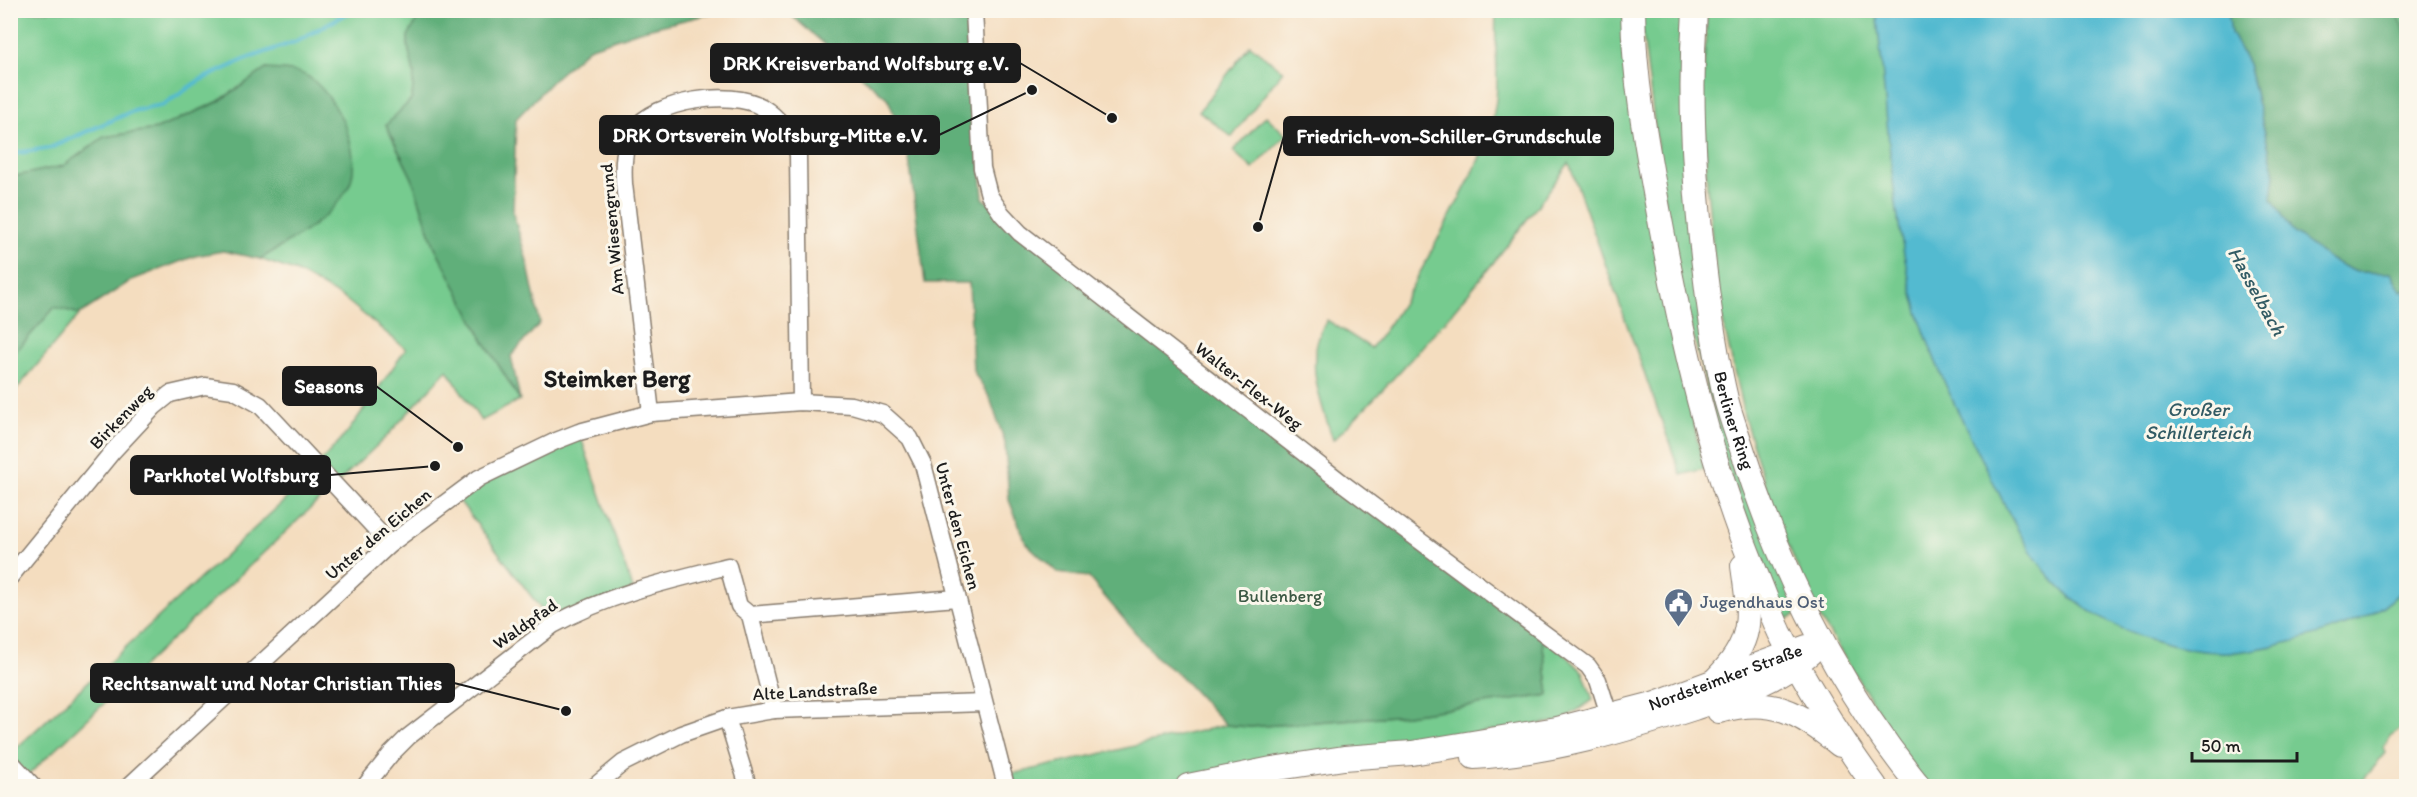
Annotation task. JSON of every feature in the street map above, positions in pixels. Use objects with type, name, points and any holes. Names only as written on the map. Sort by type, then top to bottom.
[{"type":"main road","name":"Berliner Ring","points":[[1633,10],[1640,110],[1680,328],[1702,414],[1738,531],[1779,631],[1853,756],[1875,786]]},
{"type":"main road","name":"Berliner Ring","points":[[1695,10],[1692,77],[1697,209],[1710,315],[1726,399],[1757,496],[1794,585],[1823,641],[1867,716],[1919,786]]},
{"type":"main road","points":[[1710,684],[1730,665],[1740,651],[1749,624],[1738,531]]},
{"type":"main road","name":"Nordsteimker Straße","points":[[1188,786],[1272,769],[1344,758],[1412,753],[1447,759],[1518,754],[1612,724],[1710,684],[1794,658],[1823,641]]},
{"type":"main road","name":"Nordsteimker Straße","points":[[1612,724],[1657,720],[1775,678],[1794,658]]},
{"type":"main road","points":[[1657,720],[1701,716],[1736,706],[1764,706],[1788,710],[1818,727],[1853,756]]},
{"type":"street","name":"Walter-Flex-Weg","points":[[974,10],[982,168],[989,195],[1002,214],[1020,233],[1233,400],[1588,666],[1598,680],[1612,724]]},
{"type":"street","name":"Am Wiesengrund","points":[[651,413],[624,184],[623,162],[626,147],[634,131],[656,110],[670,105],[718,99],[750,102],[762,108],[784,127],[792,138],[798,154],[801,402]]},
{"type":"street","name":"Birkenweg","points":[[10,577],[113,451],[154,406],[170,394],[205,386],[232,390],[260,405],[390,544]]},
{"type":"street","name":"Unter den Eichen","points":[[129,786],[390,544],[437,508],[496,468],[579,432],[651,413],[801,402],[852,405],[883,414],[910,438],[923,464],[1006,786]]},
{"type":"street","name":"Waldpfad","points":[[365,786],[391,753],[408,737],[553,625],[579,610],[633,589],[728,566],[739,606],[750,615],[774,710]]},
{"type":"street","points":[[750,615],[957,598]]},
{"type":"street","name":"Alte Landstraße","points":[[595,786],[623,764],[681,734],[727,718],[774,710],[984,703]]},
{"type":"street","points":[[727,718],[748,786]]},
{"type":"street","points":[[10,761],[33,786]]},
{"type":"green space","points":[[423,10],[722,11],[639,31],[589,48],[556,77],[516,119],[513,213],[527,261],[540,323],[511,356],[520,400],[485,343],[434,245],[412,178],[386,125],[412,99],[414,73],[408,36]]},
{"type":"green space","points":[[11,11],[423,11],[408,37],[414,73],[412,99],[386,126],[412,178],[434,245],[485,343],[520,400],[481,421],[447,370],[386,437],[25,778],[11,753],[283,502],[347,433],[406,349],[345,299],[297,272],[260,259],[308,228],[348,187],[343,126],[331,102],[309,77],[266,69],[217,102],[157,129],[104,137],[63,166],[11,177]]},
{"type":"green space","name":"Bullenberg","points":[[786,11],[969,11],[983,198],[1541,631],[1549,695],[1406,715],[1250,727],[1226,725],[1180,676],[1157,658],[1088,577],[1058,573],[1026,543],[1009,500],[1005,443],[990,398],[973,371],[969,283],[925,283],[908,151],[888,99]]},
{"type":"green space","points":[[1482,11],[1625,11],[1654,249],[1704,469],[1681,475],[1569,163],[1457,307],[1397,375],[1333,440],[1319,394],[1314,364],[1320,335],[1327,320],[1371,348],[1408,293],[1466,187],[1488,136],[1496,100],[1496,13]]},
{"type":"green space","points":[[1640,11],[1687,11],[1703,317],[1799,613],[1785,620],[1725,461],[1669,239]]},
{"type":"green space","points":[[1707,11],[2406,11],[2406,725],[2390,736],[2384,747],[2386,753],[2358,786],[1927,786],[1923,783],[1816,612],[1772,506],[1745,420],[1718,299],[1707,188],[1703,86]]},
{"type":"green space","points":[[2228,11],[2395,11],[2406,34],[2406,288],[2402,292],[2391,273],[2356,272],[2331,260],[2294,234],[2271,199],[2275,174],[2248,64],[2231,33]]},
{"type":"green space","points":[[1250,45],[1283,71],[1232,137],[1199,111]]},
{"type":"green space","points":[[266,69],[289,70],[310,78],[330,99],[339,113],[351,144],[353,160],[348,188],[340,200],[309,229],[260,259],[223,251],[195,256],[132,280],[80,314],[55,307],[11,357],[11,177],[63,166],[104,137],[157,129],[218,102]]},
{"type":"green space","points":[[1266,116],[1286,135],[1253,169],[1233,151]]},
{"type":"green space","points":[[55,307],[80,314],[11,396],[11,357]]},
{"type":"green space","points":[[579,432],[633,589],[553,625],[455,495]]},
{"type":"green space","points":[[1541,631],[1583,672],[1593,700],[1561,721],[1190,776],[1153,786],[1016,786],[1012,774],[1226,725],[1250,727],[1406,715],[1549,695]]},
{"type":"green space","points":[[1512,780],[1513,786],[1422,786],[1422,785]]},
{"type":"water","name":"Großer Schillerteich","points":[[1876,11],[2228,11],[2231,33],[2248,64],[2275,174],[2272,199],[2294,233],[2331,260],[2356,272],[2391,273],[2402,292],[2406,288],[2406,550],[2404,560],[2406,580],[2402,589],[2391,601],[2355,621],[2288,643],[2251,650],[2204,651],[2179,647],[2130,632],[2086,609],[2055,582],[2032,552],[2012,519],[1952,399],[1915,303],[1897,212]]},
{"type":"waterway","points":[[10,154],[50,148],[133,111],[163,105],[200,80],[249,58],[297,41],[353,10]]},
{"type":"place","name":"DRK Ortsverein Wolfsburg-Mitte e.V.","points":[[1032,90]]},
{"type":"place","name":"DRK Kreisverband Wolfsburg e.V.","points":[[1112,118]]},
{"type":"place","name":"Friedrich-von-Schiller-Grundschule","points":[[1258,227]]},
{"type":"place","name":"Seasons","points":[[458,447]]},
{"type":"place","name":"Parkhotel Wolfsburg","points":[[435,466]]},
{"type":"place","name":"Jugendhaus Ost","points":[[1679,628]]},
{"type":"place","name":"Rechtsanwalt und Notar Christian Thies","points":[[566,711]]},
{"type":"district","name":"Steimker Berg","points":[[617,379]]},
{"type":"water label","name":"Hasselbach","points":[[2257,291]]}]
